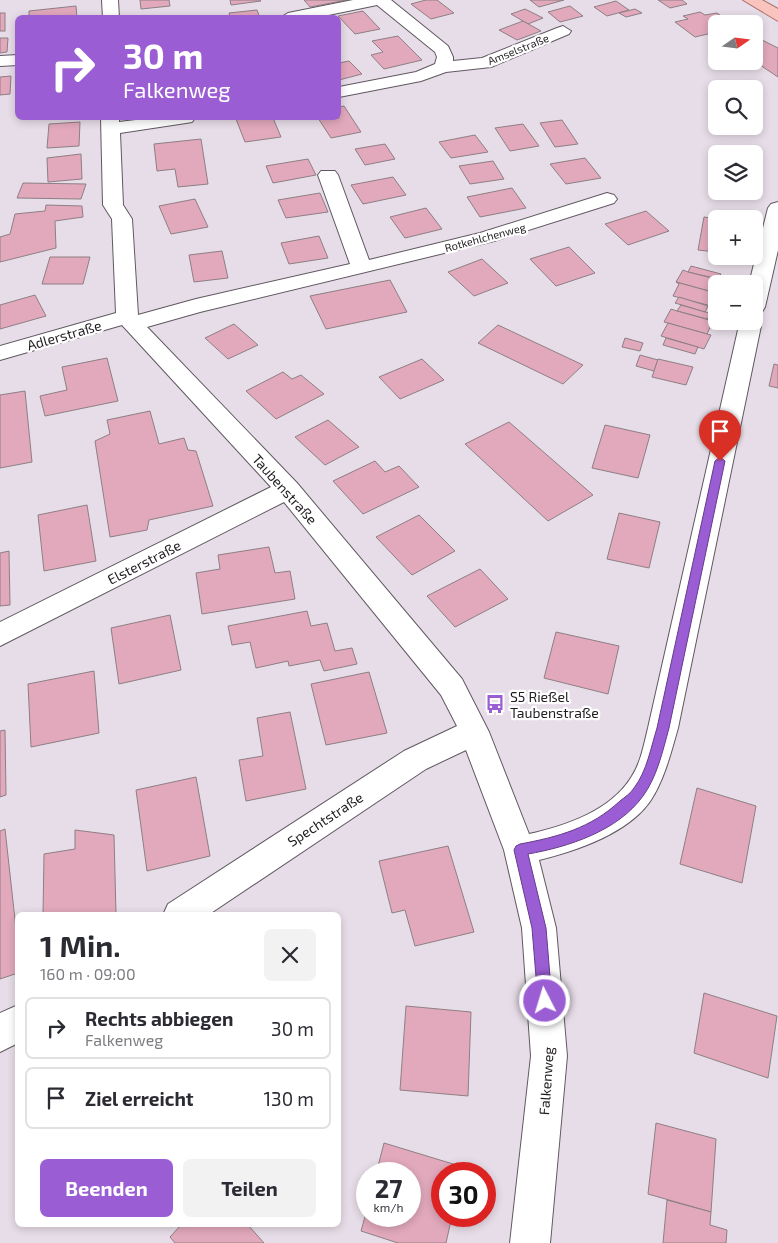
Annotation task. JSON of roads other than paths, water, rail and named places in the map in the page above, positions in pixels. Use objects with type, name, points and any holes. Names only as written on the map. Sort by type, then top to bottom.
[{"type":"main road","points":[[751,0],[778,16]]},
{"type":"street","points":[[110,0],[111,15]]},
{"type":"street","points":[[303,15],[376,0]]},
{"type":"street","points":[[381,0],[442,50],[445,57],[443,67]]},
{"type":"street","name":"Amselstraße","points":[[341,92],[421,76],[443,67],[485,63],[563,31]]},
{"type":"street","points":[[0,61],[15,60]]},
{"type":"street","points":[[130,321],[122,219],[114,205],[110,123],[156,120]]},
{"type":"street","points":[[328,175],[362,268]]},
{"type":"street","name":"Rotkehlchenweg","points":[[130,321],[362,268],[487,237],[607,200]]},
{"type":"street","points":[[762,275],[778,208]]},
{"type":"street","name":"Adlerstraße","points":[[0,353],[130,321]]},
{"type":"street","name":"Taubenstraße","points":[[130,321],[288,489],[452,687],[474,732],[520,850]]},
{"type":"street","points":[[520,850],[558,843],[589,831],[615,814],[639,792],[653,763],[663,728],[749,330]]},
{"type":"street","name":"Elsterstraße","points":[[0,635],[288,489]]},
{"type":"street","name":"Spechtstraße","points":[[185,912],[415,760],[474,732]]},
{"type":"street","name":"Falkenweg","points":[[520,850],[539,928],[549,1056],[530,1243]]},
{"type":"street","points":[[0,1034],[15,1024]]},
{"type":"place","name":"S5 Rießel Taubenstraße","points":[[495,704]]}]
